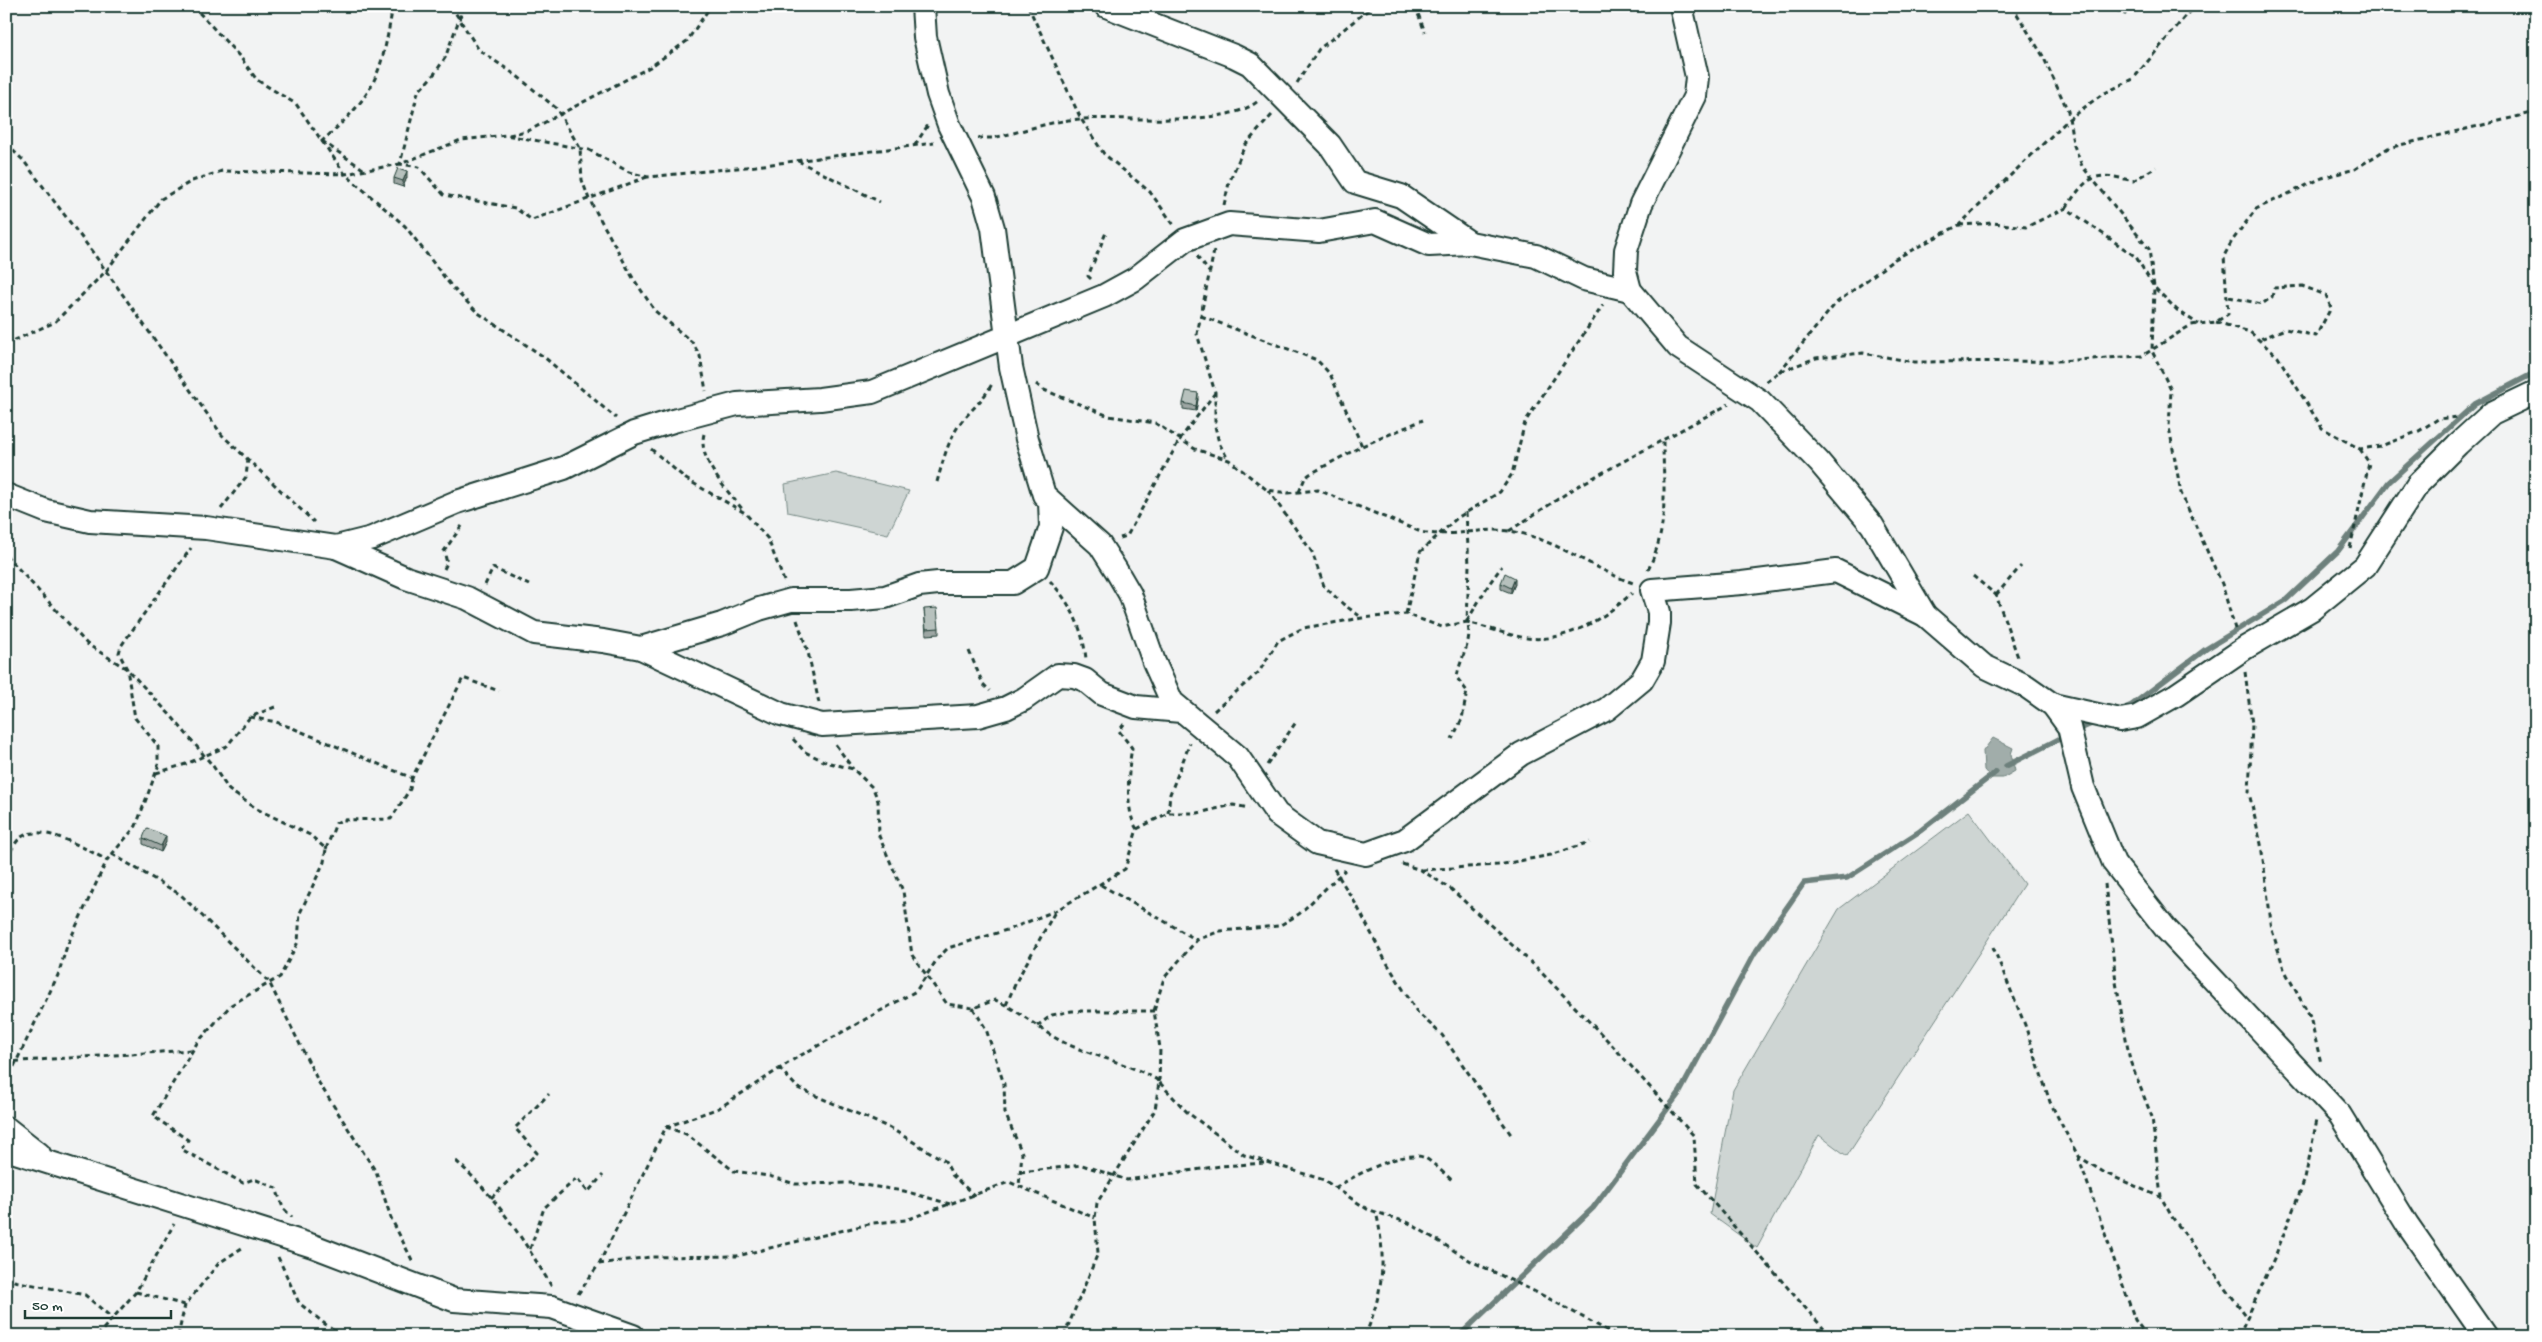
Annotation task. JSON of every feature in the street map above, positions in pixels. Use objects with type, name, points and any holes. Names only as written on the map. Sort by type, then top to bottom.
[{"type":"street","points":[[923,6],[925,38],[938,94],[949,125],[958,140],[984,197],[993,228],[1007,337],[1003,372],[1027,439],[1044,495],[1100,545],[1130,594],[1162,681],[1172,702],[1238,757],[1277,814],[1317,843],[1366,854],[1405,840],[1521,754],[1607,709],[1642,680],[1652,661],[1658,632],[1659,612],[1646,588],[1742,583],[1836,571],[1925,615],[1984,666],[2026,686],[2053,704],[2120,720],[2137,718],[2312,609],[2365,566],[2418,484],[2492,413],[2536,392]]},
{"type":"street","points":[[1106,6],[1250,64],[1274,86],[1330,146],[1355,182],[1401,196],[1470,243]]},
{"type":"street","points":[[1623,288],[1626,250],[1641,204],[1695,96],[1697,77],[1681,6]]},
{"type":"street","points":[[336,547],[372,538],[457,502],[564,468],[634,433],[709,411],[737,404],[820,399],[872,392],[1104,296],[1136,279],[1185,240],[1228,224],[1319,231],[1375,221],[1430,246],[1470,243],[1536,256],[1584,279],[1623,288],[1678,347],[1760,401],[1819,462],[1872,525],[1925,615]]},
{"type":"street","points":[[6,495],[46,511],[90,522],[206,528],[336,547],[406,578],[476,603],[534,634],[602,641],[641,648],[781,714],[822,725],[978,716],[1006,708],[1030,695],[1058,676],[1074,676],[1089,683],[1102,694],[1136,707],[1189,718]]},
{"type":"street","points":[[641,648],[722,624],[758,608],[791,600],[851,600],[885,597],[919,585],[938,583],[1013,583],[1037,568],[1050,528],[1050,502]]},
{"type":"street","points":[[2053,704],[2069,727],[2082,787],[2114,863],[2166,929],[2340,1114],[2406,1224],[2485,1336]]},
{"type":"street","points":[[6,1128],[50,1162]]},
{"type":"street","points":[[6,1149],[313,1246],[454,1300],[552,1307],[632,1336]]},
{"type":"path","points":[[193,6],[241,58],[257,80],[296,104],[345,174],[405,226],[452,287],[477,312],[544,357],[686,479],[745,512]]},
{"type":"path","points":[[322,141],[349,116],[370,87],[384,49],[393,6]]},
{"type":"path","points":[[451,6],[479,50],[517,76],[556,108],[580,148],[582,180],[589,199],[633,278],[655,311],[692,342],[700,356],[709,411],[702,439],[710,469],[768,539],[808,652],[822,725],[853,769],[873,788],[878,801],[879,836],[903,891],[912,955],[947,1004],[973,1008],[996,1000],[1037,1026],[1084,1052],[1146,1073],[1159,1082],[1187,1112],[1244,1155],[1324,1180],[1367,1209],[1409,1224],[1472,1261],[1546,1297],[1617,1336]]},
{"type":"path","points":[[400,164],[418,92],[436,73],[444,58],[464,6]]},
{"type":"path","points":[[1028,6],[1081,119],[1104,154],[1150,192],[1210,273]]},
{"type":"path","points":[[1415,6],[1425,32]]},
{"type":"path","points":[[2012,6],[2043,56],[2069,119],[2073,143],[2082,166],[2149,249],[2154,288],[2152,351],[2170,390],[2169,427],[2181,493],[2222,584],[2242,651],[2252,724],[2249,793],[2261,844],[2272,930],[2284,969],[2310,1017],[2322,1068],[2316,1129],[2305,1179],[2239,1336]]},
{"type":"path","points":[[2107,6],[2125,14],[2129,6]]},
{"type":"path","points":[[1779,372],[1836,303],[1895,260],[1959,225],[2069,119],[2101,95],[2133,79],[2194,6]]},
{"type":"path","points":[[6,344],[55,322],[106,271],[161,199],[192,181],[222,171],[345,174],[366,171],[400,164],[461,140],[506,135],[530,130],[650,67],[687,41],[708,10]]},
{"type":"path","points":[[400,164],[419,168],[444,195],[515,208],[532,220],[648,177],[798,161],[958,140],[992,138],[1081,119],[1200,118],[1248,109],[1274,86]]},
{"type":"path","points":[[2216,322],[2228,314],[2224,256],[2232,241],[2256,209],[2322,178],[2355,169],[2388,148],[2536,112]]},
{"type":"path","points":[[506,135],[589,150],[629,172],[648,177]]},
{"type":"path","points":[[322,141],[366,171]]},
{"type":"path","points":[[6,144],[23,160],[106,271],[222,435],[248,458],[336,547]]},
{"type":"path","points":[[798,161],[880,202]]},
{"type":"path","points":[[1959,225],[1993,223],[2026,227],[2066,208],[2081,186],[2092,177],[2115,177],[2133,181],[2156,167]]},
{"type":"path","points":[[2066,208],[2136,256],[2154,288],[2177,310],[2199,324]]},
{"type":"path","points":[[1104,296],[1088,276],[1107,230]]},
{"type":"path","points":[[2229,297],[2262,304],[2272,297],[2274,288],[2302,286],[2326,295],[2331,308],[2316,336],[2285,329],[2258,340]]},
{"type":"path","points":[[1406,614],[1420,552],[1466,512],[1500,492],[1512,474],[1525,422],[1623,288]]},
{"type":"path","points":[[1201,316],[1317,360],[1330,374],[1362,446]]},
{"type":"path","points":[[1509,531],[1578,486],[1748,393],[1779,372],[1816,358],[1863,353],[1914,362],[2057,361],[2142,356],[2191,325],[2216,322],[2250,332],[2278,357],[2322,428],[2360,449],[2369,463],[2362,502],[2349,553]]},
{"type":"path","points":[[937,482],[946,450],[955,432],[1003,372],[1109,416],[1155,423],[1195,448],[1229,460],[1268,490],[1312,552],[1324,586],[1343,604],[1362,618]]},
{"type":"path","points":[[1100,545],[1127,536],[1180,439],[1216,392]]},
{"type":"path","points":[[2360,449],[2381,446],[2419,431],[2438,419],[2492,413]]},
{"type":"path","points":[[1299,492],[1305,478],[1310,474],[1362,446],[1423,420]]},
{"type":"path","points":[[1168,813],[1170,794],[1189,718],[1228,701],[1260,672],[1278,641],[1288,634],[1303,628],[1362,618],[1406,614],[1442,627],[1467,622],[1528,638],[1555,637],[1590,623],[1646,588],[1658,548],[1665,513],[1663,441]]},
{"type":"path","points":[[6,1083],[58,975],[67,946],[107,860],[136,826],[155,774],[158,746],[135,718],[127,669],[119,653],[121,646],[206,528],[246,477],[248,458]]},
{"type":"path","points":[[1268,490],[1299,492],[1318,490],[1421,532],[1439,535],[1509,531],[1560,547],[1615,577],[1646,588]]},
{"type":"path","points":[[1452,739],[1462,718],[1467,691],[1457,678],[1458,666],[1468,643],[1470,632],[1467,622],[1468,533],[1466,512]]},
{"type":"path","points":[[434,588],[447,563],[444,551],[464,523]]},
{"type":"path","points":[[6,555],[87,644],[127,669],[173,718],[229,790],[257,809],[310,835],[326,849]]},
{"type":"path","points":[[1467,622],[1502,566]]},
{"type":"path","points":[[1996,595],[2022,566]]},
{"type":"path","points":[[476,603],[493,568],[529,585]]},
{"type":"path","points":[[1037,568],[1054,586],[1076,616],[1084,641],[1089,683]]},
{"type":"path","points":[[1973,576],[1996,595],[2010,629],[2026,686]]},
{"type":"path","points":[[969,651],[983,684],[998,696],[1006,708]]},
{"type":"path","points":[[296,1222],[283,1208],[276,1188],[254,1179],[243,1184],[182,1150],[188,1140],[153,1116],[192,1050],[231,1005],[280,977],[298,942],[300,913],[324,862],[326,849],[336,823],[342,820],[392,819],[410,788],[412,778],[464,678],[499,691]]},
{"type":"path","points":[[155,774],[186,764],[227,746],[250,717],[275,707]]},
{"type":"path","points":[[1136,707],[1119,731],[1132,748],[1129,762],[1131,820],[1137,829]]},
{"type":"path","points":[[781,714],[795,742],[804,752],[826,762],[853,769]]},
{"type":"path","points":[[250,717],[276,722],[295,729],[412,778]]},
{"type":"path","points":[[1255,782],[1296,722]]},
{"type":"path","points":[[456,1161],[480,1182],[530,1250],[553,1289],[552,1307],[570,1300],[578,1294],[599,1264],[666,1127],[719,1108],[779,1068],[916,991],[948,948],[974,938],[1010,929],[1057,910],[1125,870],[1137,829],[1168,813],[1198,813],[1233,806],[1277,814]]},
{"type":"path","points":[[6,860],[19,838],[37,832],[68,840],[107,860]]},
{"type":"path","points":[[1421,870],[1498,865],[1551,855],[1590,842]]},
{"type":"path","points":[[1317,843],[1338,875],[1417,1012],[1442,1036],[1512,1136]]},
{"type":"path","points":[[112,854],[181,895],[269,982],[319,1083],[376,1172],[391,1218],[415,1267],[405,1264]]},
{"type":"path","points":[[1064,1336],[1098,1253],[1095,1218],[1096,1203],[1115,1176],[1155,1110],[1159,1082],[1160,1048],[1154,1012],[1164,978],[1197,940],[1220,930],[1279,926],[1299,914],[1338,875],[1366,854],[1421,870],[1451,889],[1534,966],[1611,1044],[1694,1136],[1697,1184],[1830,1336]]},
{"type":"path","points":[[2114,863],[2104,885],[2116,982],[2130,1061],[2152,1117],[2161,1197],[2172,1217],[2248,1318]]},
{"type":"path","points":[[1101,885],[1197,940]]},
{"type":"path","points":[[1006,1005],[1017,980],[1057,910]]},
{"type":"path","points":[[1993,947],[2025,1025],[2050,1102],[2078,1156],[2135,1320],[2147,1336]]},
{"type":"path","points":[[973,1008],[986,1029],[1004,1084],[1005,1113],[1022,1153],[1019,1186]]},
{"type":"path","points":[[1037,1026],[1052,1015],[1072,1011],[1154,1012]]},
{"type":"path","points":[[6,1062],[173,1053],[192,1050]]},
{"type":"path","points":[[779,1068],[798,1088],[890,1128],[945,1161],[953,1176],[975,1196]]},
{"type":"path","points":[[491,1198],[537,1153],[516,1128],[549,1094]]},
{"type":"path","points":[[666,1127],[686,1134],[734,1171],[769,1176],[795,1184],[850,1183],[904,1191],[951,1204]]},
{"type":"path","points":[[1335,1188],[1358,1173],[1411,1156],[1424,1158],[1452,1180]]},
{"type":"path","points":[[2078,1156],[2105,1173],[2161,1197]]},
{"type":"path","points":[[1020,1172],[1082,1165],[1126,1180],[1221,1166],[1268,1163]]},
{"type":"path","points":[[530,1250],[544,1208],[577,1178],[588,1192],[603,1176]]},
{"type":"path","points":[[599,1264],[650,1257],[737,1256],[873,1223],[906,1220],[1009,1182],[1095,1218]]},
{"type":"path","points":[[96,1336],[136,1292],[184,1205]]},
{"type":"path","points":[[1365,1336],[1378,1301],[1383,1257],[1376,1212]]},
{"type":"path","points":[[178,1336],[186,1305],[219,1263],[266,1231],[299,1303],[340,1336]]},
{"type":"path","points":[[6,1276],[14,1281],[85,1295],[112,1318]]},
{"type":"path","points":[[136,1292],[186,1305]]},
{"type":"path","points":[[6,1322],[11,1336]]},
{"type":"shaded area","points":[[836,473],[909,491],[888,534],[788,512],[785,484]]},
{"type":"shaded area","points":[[1993,738],[2013,748],[2011,754],[2015,771],[2003,778],[1991,778],[1984,770],[1983,751]]},
{"type":"shaded area","points":[[1969,811],[2024,884],[1847,1156],[1819,1135],[1757,1248],[1710,1214],[1733,1090],[1839,909]]},
{"type":"building","points":[[398,168],[407,171],[403,181],[394,178]]},
{"type":"building","points":[[1186,391],[1198,393],[1196,406],[1183,403]]},
{"type":"building","points":[[1505,573],[1515,578],[1511,588],[1501,583]]},
{"type":"building","points":[[937,608],[939,628],[926,629],[924,609]]},
{"type":"building","points":[[147,828],[166,836],[161,846],[143,838]]},
{"type":"waterway","points":[[2123,709],[2132,705],[2206,649],[2286,600],[2338,551],[2389,482],[2475,404],[2536,372]]},
{"type":"waterway","points":[[2075,731],[2096,722]]},
{"type":"waterway","points":[[2006,766],[2067,735]]},
{"type":"waterway","points":[[1459,1336],[1593,1208],[1680,1092],[1754,954],[1804,883],[1847,878],[1920,831],[1996,772]]}]
